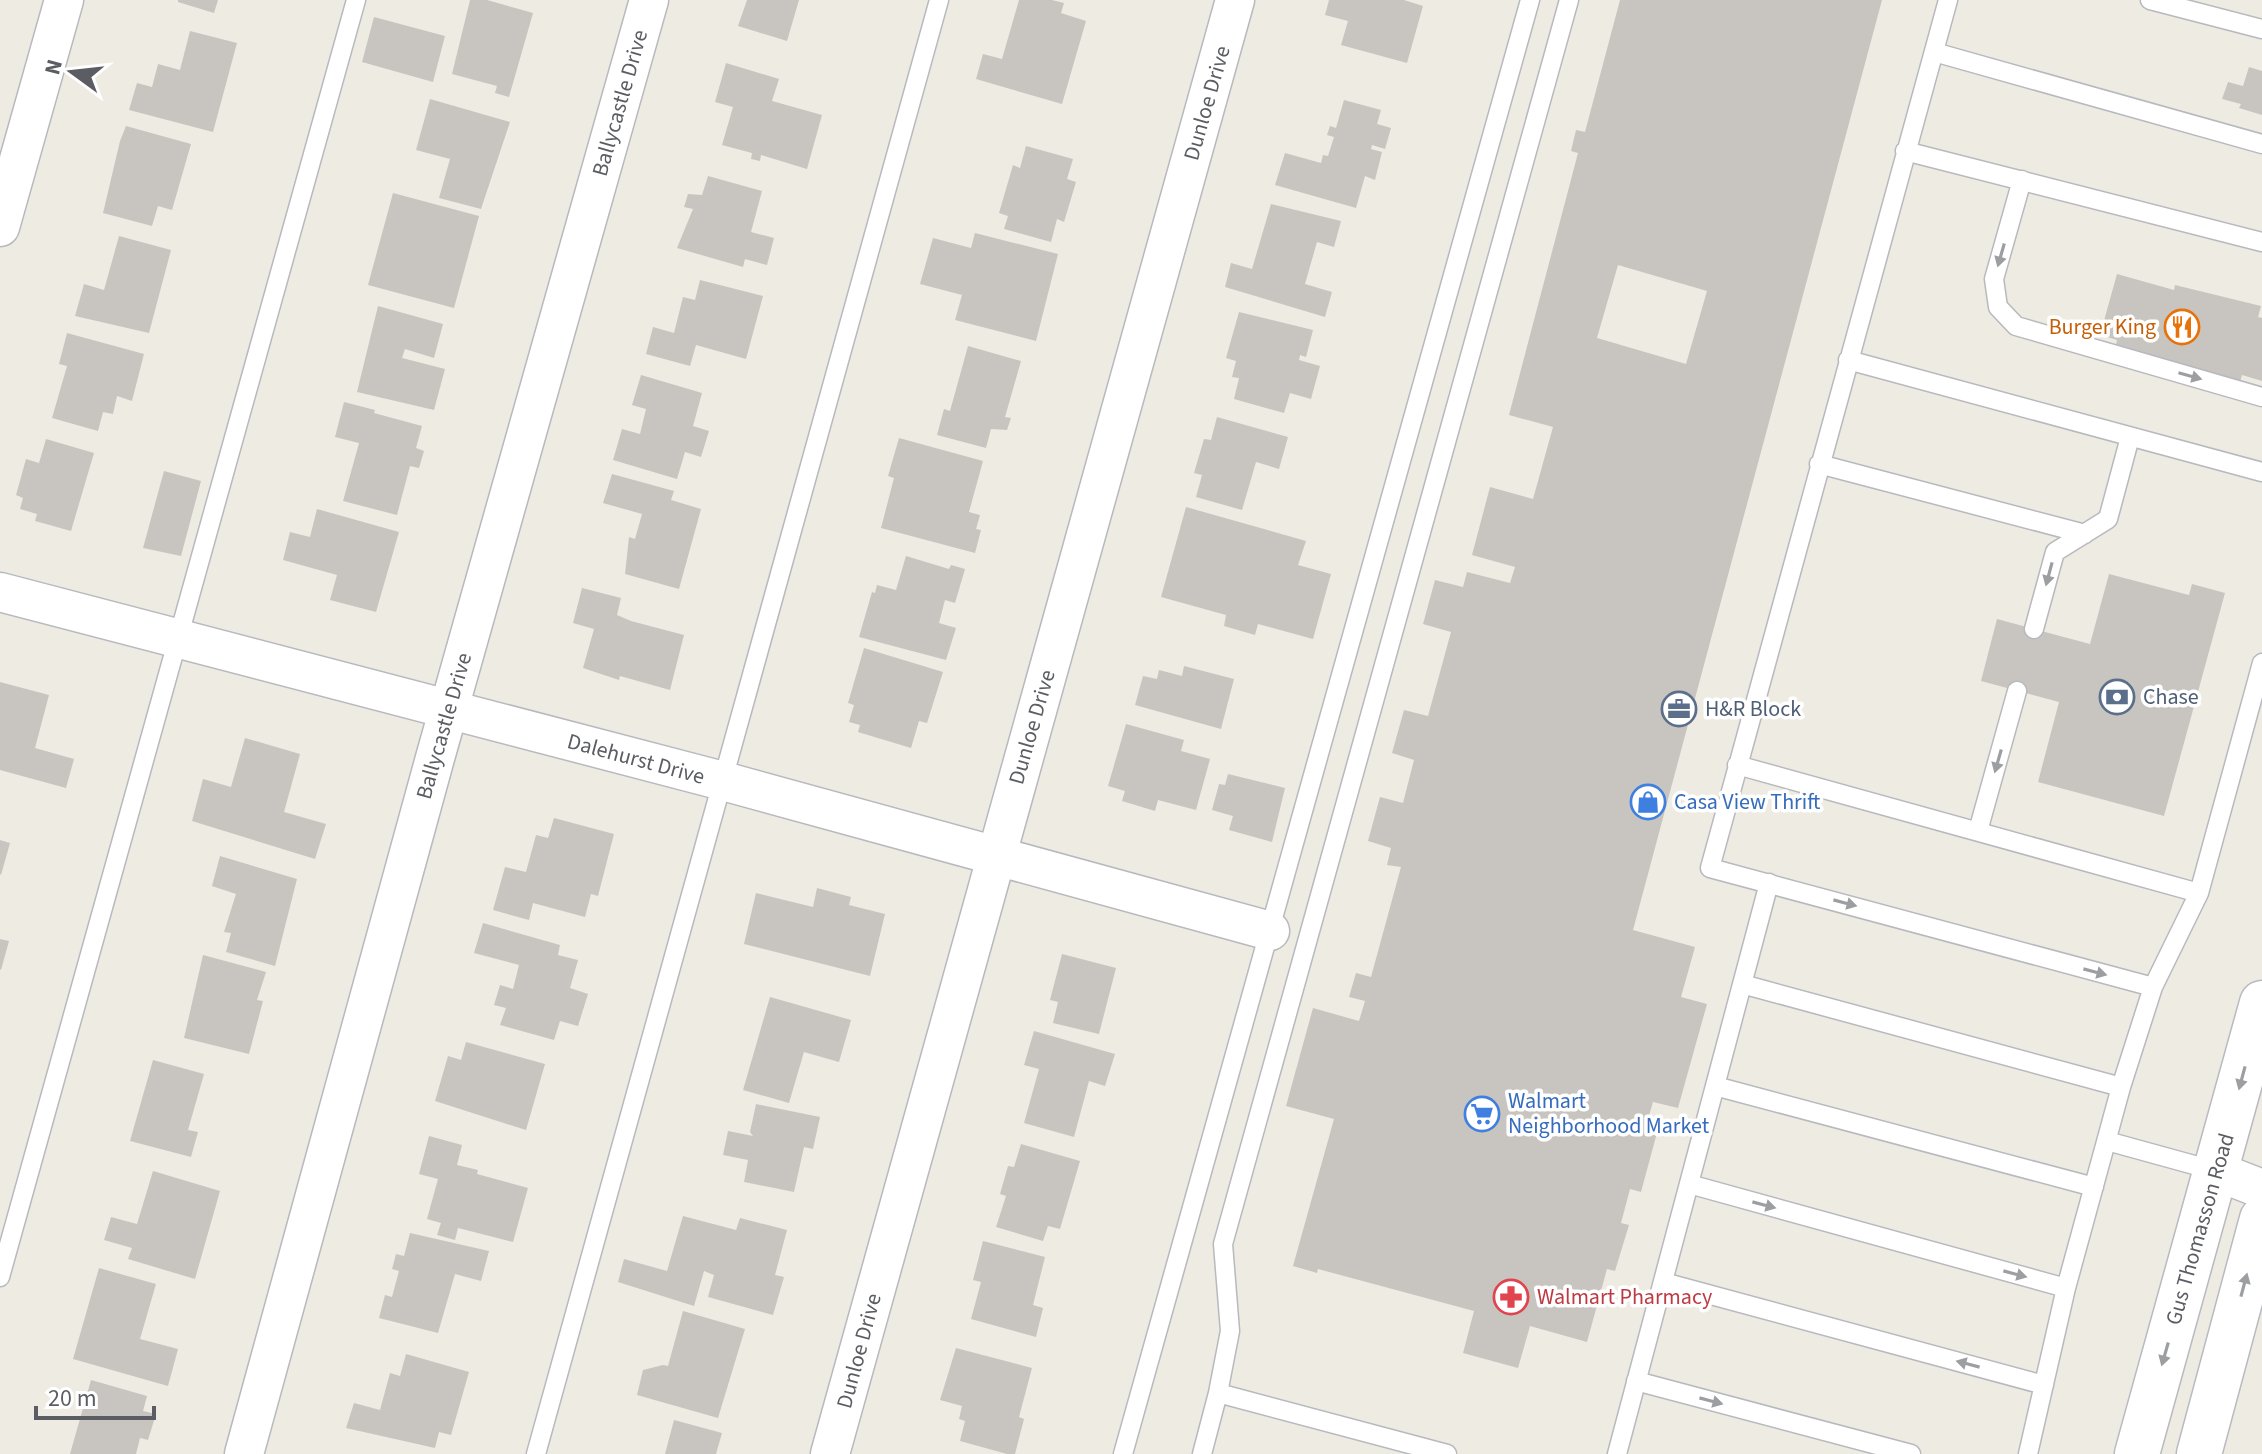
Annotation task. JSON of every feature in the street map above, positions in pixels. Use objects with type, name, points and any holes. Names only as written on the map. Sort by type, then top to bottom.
[{"type":"main road","name":"Gus Thomasson Road","points":[[2137,1454],[2262,1003]]},
{"type":"main road","points":[[2199,1454],[2262,1219]]},
{"type":"street","points":[[0,227],[64,0]]},
{"type":"street","name":"Ballycastle Drive","points":[[244,1454],[649,0]]},
{"type":"street","name":"Dunloe Drive","points":[[830,1454],[1235,0]]},
{"type":"street","name":"Dalehurst Drive","points":[[0,592],[723,781],[1270,931]]},
{"type":"street","points":[[2216,1171],[2262,1189]]},
{"type":"lane","points":[[0,1277],[356,0]]},
{"type":"lane","points":[[536,1454],[939,0]]},
{"type":"lane","points":[[1123,1454],[1530,0]]},
{"type":"lane","points":[[1202,1454],[1230,1331],[1223,1244],[1569,0]]},
{"type":"lane","points":[[1948,0],[1710,868],[2153,987]]},
{"type":"lane","points":[[2150,0],[2262,29]]},
{"type":"lane","points":[[1934,52],[2262,144]]},
{"type":"lane","points":[[1905,151],[2262,242]]},
{"type":"lane","points":[[2022,180],[1994,279],[1998,307],[2016,326],[2262,397]]},
{"type":"lane","points":[[1848,360],[2262,472]]},
{"type":"lane","points":[[2034,629],[2055,552],[2108,519],[2130,437]]},
{"type":"lane","points":[[1819,464],[2085,534]]},
{"type":"lane","points":[[2028,1454],[2066,1288],[2121,1087],[2153,987],[2199,893],[2262,663]]},
{"type":"lane","points":[[1978,831],[2017,691]]},
{"type":"lane","points":[[1737,765],[2199,893]]},
{"type":"lane","points":[[1617,1454],[1769,883]]},
{"type":"lane","points":[[1742,984],[2121,1087]]},
{"type":"lane","points":[[1715,1086],[2094,1187]]},
{"type":"lane","points":[[2107,1141],[2216,1171]]},
{"type":"lane","points":[[1689,1184],[2066,1288]]},
{"type":"lane","points":[[1663,1282],[2044,1385]]},
{"type":"lane","points":[[1636,1381],[1911,1454]]},
{"type":"lane","points":[[1218,1393],[1447,1454]]},
{"type":"building","points":[[178,0],[218,0],[214,13]]},
{"type":"building","points":[[470,0],[487,0],[533,13],[509,97],[495,93],[497,86],[452,74]]},
{"type":"building","points":[[747,0],[799,0],[787,41],[738,26]]},
{"type":"building","points":[[1019,0],[1064,3],[1061,13],[1086,21],[1062,104],[976,79],[983,54],[1002,59]]},
{"type":"building","points":[[1329,0],[1404,0],[1423,6],[1407,63],[1341,45],[1348,21],[1325,15]]},
{"type":"building","points":[[1620,0],[1882,0],[1633,930],[1695,947],[1681,997],[1707,1004],[1678,1108],[1653,1102],[1646,1126],[1658,1129],[1641,1192],[1630,1189],[1621,1223],[1629,1225],[1615,1271],[1607,1269],[1587,1342],[1530,1326],[1518,1368],[1463,1353],[1474,1311],[1318,1269],[1317,1273],[1293,1266],[1334,1119],[1286,1106],[1313,1008],[1359,1021],[1365,1001],[1349,997],[1356,973],[1371,977],[1401,867],[1387,865],[1391,848],[1368,841],[1380,797],[1403,803],[1414,760],[1392,753],[1404,710],[1428,716],[1451,632],[1423,624],[1435,580],[1463,587],[1467,572],[1510,583],[1515,567],[1472,555],[1490,487],[1533,499],[1553,427],[1509,415],[1578,153],[1571,151],[1576,130],[1585,132]],"holes":[[[1618,265],[1707,291],[1686,364],[1597,338]]]},
{"type":"building","points":[[374,17],[445,36],[433,82],[362,62]]},
{"type":"building","points":[[190,31],[237,43],[213,132],[129,110],[137,83],[152,87],[158,64],[180,70]]},
{"type":"building","points":[[726,63],[779,79],[772,101],[822,115],[807,169],[761,155],[760,161],[751,159],[752,153],[722,145],[733,107],[715,102]]},
{"type":"building","points":[[2249,67],[2262,71],[2262,115],[2239,108],[2241,104],[2222,99],[2228,82],[2243,86]]},
{"type":"building","points":[[430,99],[510,122],[481,209],[439,198],[450,159],[416,150]]},
{"type":"building","points":[[1344,100],[1381,110],[1377,124],[1391,128],[1385,149],[1372,145],[1371,149],[1382,152],[1375,180],[1365,176],[1356,208],[1275,185],[1285,153],[1321,163],[1323,155],[1328,156],[1334,137],[1327,135],[1330,126],[1336,128]]},
{"type":"building","points":[[126,126],[191,144],[172,210],[158,206],[152,226],[103,213]]},
{"type":"building","points":[[1026,146],[1073,159],[1067,179],[1076,182],[1064,222],[1057,219],[1051,242],[1004,229],[1008,216],[999,213],[1013,165],[1020,168]]},
{"type":"building","points":[[708,176],[762,191],[751,232],[774,238],[767,265],[745,259],[743,267],[677,248],[693,209],[684,207],[688,194],[702,195]]},
{"type":"building","points":[[393,193],[479,216],[454,308],[368,285]]},
{"type":"building","points":[[1271,204],[1341,221],[1334,247],[1317,242],[1305,284],[1332,292],[1325,317],[1225,287],[1231,263],[1252,269]]},
{"type":"building","points":[[975,233],[1058,254],[1036,341],[955,320],[962,295],[920,284],[933,238],[971,248]]},
{"type":"building","points":[[119,236],[171,250],[149,333],[75,316],[84,284],[104,290]]},
{"type":"building","name":"Burger King","points":[[2117,274],[2174,290],[2175,285],[2261,306],[2258,317],[2262,318],[2262,381],[2242,375],[2240,382],[2114,354],[2117,340],[2100,335]]},
{"type":"building","points":[[700,280],[763,296],[746,359],[696,345],[690,366],[646,354],[653,327],[674,333],[683,297],[695,300]]},
{"type":"building","points":[[378,306],[443,324],[434,358],[405,349],[402,358],[445,369],[434,410],[357,392]]},
{"type":"building","points":[[1239,312],[1313,330],[1306,357],[1300,355],[1299,360],[1320,366],[1311,399],[1290,393],[1284,413],[1234,399],[1239,378],[1232,377],[1236,361],[1226,358]]},
{"type":"building","points":[[67,333],[144,354],[132,401],[117,396],[113,414],[103,412],[98,431],[52,418],[67,366],[59,364]]},
{"type":"building","points":[[968,346],[1021,361],[1005,417],[1011,418],[1007,430],[991,429],[986,448],[937,435],[944,409],[950,411]]},
{"type":"building","points":[[641,375],[702,393],[693,426],[709,431],[701,457],[685,452],[677,479],[613,460],[622,429],[640,434],[646,409],[632,405]]},
{"type":"building","points":[[344,402],[422,426],[416,448],[424,451],[419,468],[410,466],[397,515],[343,501],[359,443],[335,437]]},
{"type":"building","points":[[1217,417],[1288,437],[1279,469],[1256,462],[1242,510],[1196,497],[1202,475],[1194,473],[1204,439],[1211,440]]},
{"type":"building","points":[[899,438],[983,461],[969,512],[980,515],[976,529],[981,530],[975,553],[881,528],[894,478],[888,476]]},
{"type":"building","points":[[46,439],[94,453],[71,531],[35,521],[37,514],[20,509],[23,498],[16,495],[26,459],[39,463]]},
{"type":"building","points":[[164,471],[201,481],[181,556],[143,548]]},
{"type":"building","points":[[612,474],[674,491],[671,500],[701,509],[679,589],[625,574],[629,537],[635,539],[642,514],[603,503]]},
{"type":"building","points":[[1186,507],[1306,541],[1298,565],[1331,574],[1313,639],[1258,624],[1255,635],[1224,626],[1226,615],[1161,597]]},
{"type":"building","points":[[317,509],[399,532],[376,612],[330,600],[337,575],[283,560],[290,532],[310,537]]},
{"type":"building","points":[[906,556],[949,569],[951,565],[965,569],[955,603],[945,600],[939,623],[956,628],[946,660],[859,637],[872,592],[875,593],[877,585],[896,590]]},
{"type":"building","name":"Chase","points":[[2109,574],[2189,595],[2192,584],[2225,593],[2164,816],[2038,782],[2059,702],[1981,681],[1997,619],[2090,644]]},
{"type":"building","points":[[582,588],[621,598],[617,615],[684,635],[670,690],[620,676],[619,680],[583,668],[594,629],[573,623]]},
{"type":"building","points":[[864,648],[943,672],[927,723],[919,721],[911,748],[858,732],[860,725],[849,722],[854,705],[848,703]]},
{"type":"building","points":[[1184,666],[1234,679],[1221,729],[1135,705],[1143,676],[1157,679],[1159,670],[1182,676]]},
{"type":"building","points":[[0,682],[49,695],[35,748],[74,759],[66,788],[0,770]]},
{"type":"building","points":[[1126,724],[1184,740],[1181,751],[1210,759],[1196,810],[1158,800],[1155,811],[1122,801],[1125,791],[1108,786]]},
{"type":"building","points":[[245,738],[300,754],[284,812],[326,824],[315,859],[192,821],[203,779],[231,787]]},
{"type":"building","points":[[1228,774],[1285,788],[1272,842],[1229,830],[1233,816],[1212,810],[1219,784],[1225,785]]},
{"type":"building","points":[[554,818],[614,834],[598,896],[591,894],[585,917],[533,903],[529,920],[493,910],[505,867],[526,872],[536,835],[548,838]]},
{"type":"building","points":[[0,840],[10,843],[1,875],[0,874]]},
{"type":"building","points":[[220,856],[297,879],[275,966],[226,952],[231,933],[224,932],[236,894],[212,886]]},
{"type":"building","points":[[817,888],[851,897],[849,905],[885,914],[870,976],[744,944],[756,893],[813,907]]},
{"type":"building","points":[[483,923],[560,945],[558,955],[578,960],[570,988],[588,994],[578,1026],[560,1021],[554,1040],[500,1025],[506,1008],[494,1005],[500,985],[513,989],[519,965],[474,953]]},
{"type":"building","points":[[0,939],[9,941],[1,970],[0,969]]},
{"type":"building","points":[[1062,954],[1116,968],[1099,1034],[1053,1023],[1058,1002],[1050,1000]]},
{"type":"building","points":[[203,955],[266,972],[257,1000],[263,1001],[249,1054],[184,1038]]},
{"type":"building","points":[[770,997],[851,1020],[839,1062],[804,1052],[789,1103],[743,1090]]},
{"type":"building","points":[[1034,1031],[1115,1054],[1105,1086],[1089,1081],[1074,1137],[1024,1123],[1039,1069],[1024,1065]]},
{"type":"building","points":[[466,1042],[545,1064],[526,1130],[435,1101],[448,1056],[461,1060]]},
{"type":"building","points":[[153,1060],[204,1074],[188,1130],[198,1132],[191,1157],[130,1141]]},
{"type":"building","points":[[756,1104],[820,1117],[813,1149],[804,1147],[794,1192],[744,1182],[748,1160],[723,1155],[728,1131],[753,1136],[750,1132]]},
{"type":"building","points":[[429,1136],[462,1145],[457,1165],[528,1188],[513,1242],[458,1228],[455,1240],[437,1235],[441,1223],[427,1219],[438,1179],[419,1174]]},
{"type":"building","points":[[1021,1144],[1080,1161],[1060,1229],[1048,1226],[1043,1241],[996,1227],[1006,1196],[1000,1194],[1008,1166],[1014,1167]]},
{"type":"building","points":[[153,1171],[220,1191],[195,1279],[128,1259],[132,1248],[104,1240],[111,1217],[137,1224]]},
{"type":"building","points":[[683,1216],[736,1230],[740,1218],[787,1230],[775,1275],[784,1277],[773,1315],[708,1297],[714,1275],[704,1271],[694,1306],[618,1282],[624,1259],[667,1271]]},
{"type":"building","points":[[410,1233],[489,1251],[481,1281],[455,1274],[438,1333],[379,1318],[385,1295],[392,1297],[399,1271],[392,1269],[396,1254],[404,1256]]},
{"type":"building","points":[[983,1241],[1045,1257],[1033,1305],[1043,1308],[1036,1337],[971,1319],[981,1282],[973,1280]]},
{"type":"building","points":[[99,1268],[156,1284],[140,1339],[178,1349],[168,1386],[73,1359]]},
{"type":"building","points":[[683,1311],[745,1329],[718,1418],[637,1395],[643,1370],[668,1366]]},
{"type":"building","points":[[956,1348],[1032,1368],[1019,1417],[1024,1419],[1015,1454],[960,1441],[965,1421],[959,1419],[962,1406],[940,1400]]},
{"type":"building","points":[[406,1354],[469,1372],[451,1435],[439,1432],[435,1448],[346,1428],[354,1403],[380,1410],[390,1373],[400,1376]]},
{"type":"building","points":[[91,1380],[147,1396],[143,1411],[156,1414],[148,1440],[140,1438],[136,1454],[70,1454]]},
{"type":"building","points":[[674,1420],[722,1433],[716,1454],[665,1454]]},
{"type":"place","name":"Burger King","points":[[2182,327]]},
{"type":"place","name":"Chase","points":[[2117,697]]},
{"type":"place","name":"H&R Block","points":[[1679,709]]},
{"type":"place","name":"Casa View Thrift","points":[[1648,802]]},
{"type":"place","name":"Walmart Neighborhood Market","points":[[1482,1114]]},
{"type":"place","name":"Walmart Pharmacy","points":[[1511,1297]]}]
